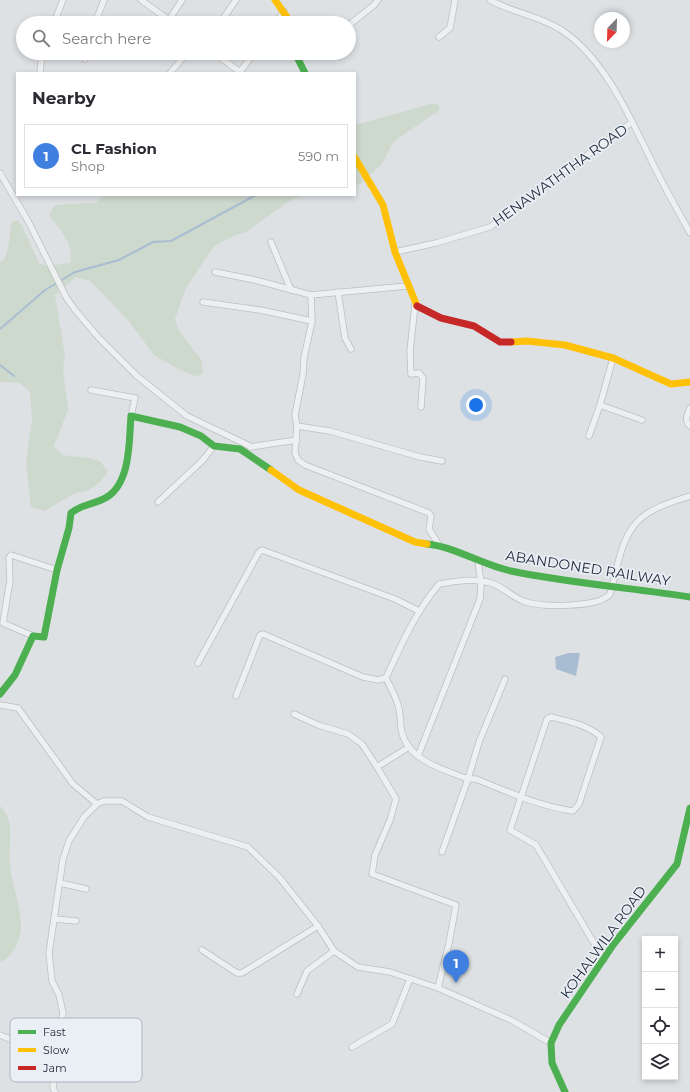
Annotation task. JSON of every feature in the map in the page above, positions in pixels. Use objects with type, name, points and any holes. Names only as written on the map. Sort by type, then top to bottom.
[{"type":"street","points":[[57,16],[63,0]]},
{"type":"street","points":[[98,16],[104,0]]},
{"type":"street","points":[[141,0],[148,3],[165,16]]},
{"type":"street","points":[[174,16],[182,0]]},
{"type":"street","points":[[225,16],[236,0]]},
{"type":"street","points":[[275,0],[287,16]]},
{"type":"street","points":[[356,19],[378,0]]},
{"type":"street","points":[[439,37],[450,28],[455,0]]},
{"type":"street","points":[[490,0],[502,7],[554,25],[564,32],[598,64],[632,122],[690,233]]},
{"type":"street","points":[[281,16],[284,11]]},
{"type":"street","points":[[40,72],[41,60]]},
{"type":"street","points":[[171,72],[181,60]]},
{"type":"street","points":[[222,60],[234,71]]},
{"type":"street","points":[[240,72],[249,60]]},
{"type":"street","points":[[298,60],[304,72]]},
{"type":"street","name":"HENAWATHTHA ROAD","points":[[395,252],[436,243],[490,226],[632,122]]},
{"type":"street","points":[[356,160],[382,205],[395,252],[415,304],[410,351],[411,374],[419,373],[423,378],[421,407]]},
{"type":"street","points":[[0,173],[50,264],[66,297],[99,338],[137,376],[187,416],[252,447]]},
{"type":"street","points":[[271,242],[291,290]]},
{"type":"street","points":[[215,272],[311,295],[407,286]]},
{"type":"street","points":[[338,292],[345,338],[351,349]]},
{"type":"street","points":[[311,295],[312,321],[304,358],[303,374],[295,416],[297,426],[295,453],[298,460],[305,466],[429,512],[429,529],[439,545]]},
{"type":"street","points":[[203,302],[260,310],[312,321]]},
{"type":"street","points":[[415,304],[442,318],[474,326],[500,342],[527,341],[565,345],[613,358],[671,384],[690,382]]},
{"type":"street","points":[[589,436],[600,405],[613,358]]},
{"type":"street","points":[[57,570],[11,555],[9,558],[10,580],[3,623],[33,636],[44,637],[57,570],[69,528],[71,513],[80,505],[108,496],[117,488],[125,465],[131,416],[135,398],[91,390]]},
{"type":"street","points":[[600,405],[642,420]]},
{"type":"street","points":[[690,408],[686,417],[690,426]]},
{"type":"street","name":"ABANDONED RAILWAY","points":[[131,416],[180,426],[201,436],[214,446],[240,449],[299,490],[415,542],[439,545],[478,561],[510,571],[612,587],[690,597]]},
{"type":"street","points":[[297,426],[330,430],[420,457],[442,461]]},
{"type":"street","points":[[240,449],[297,440]]},
{"type":"street","points":[[158,502],[202,461],[214,446]]},
{"type":"street","points":[[604,960],[536,845],[510,830],[520,797],[547,719],[551,717],[575,723],[595,731],[601,737],[579,804],[573,811],[549,807],[520,797],[476,779],[468,779],[436,767],[418,756],[409,747],[402,734],[399,708],[386,678],[408,629],[439,584],[468,581],[492,584],[526,602],[547,604],[582,604],[596,602],[607,597],[612,587],[626,538],[637,521],[663,505],[690,496]]},
{"type":"street","points":[[198,662],[259,552],[262,550],[395,599],[419,611]]},
{"type":"street","points":[[418,756],[480,599],[481,582],[478,561]]},
{"type":"street","points":[[236,696],[260,635],[263,634],[363,677],[378,680],[386,678]]},
{"type":"street","points":[[0,694],[15,676],[33,636]]},
{"type":"street","points":[[442,852],[468,779],[479,742],[505,679]]},
{"type":"street","points":[[0,705],[18,708],[73,784],[97,804]]},
{"type":"street","points":[[294,714],[318,725],[348,734],[362,744],[396,799],[390,820],[375,855],[372,874],[456,905],[449,943],[438,988]]},
{"type":"street","points":[[377,767],[409,747]]},
{"type":"street","points":[[62,1018],[63,1012],[59,995],[52,981],[49,953],[63,859],[68,841],[84,817],[97,804],[104,801],[122,801],[148,817],[248,847],[279,877],[318,926],[334,951],[358,967],[390,972],[438,988],[512,1020],[551,1043]]},
{"type":"street","name":"KOHALWILA ROAD","points":[[565,1092],[552,1063],[551,1043],[559,1025],[613,945],[676,864],[690,808]]},
{"type":"street","points":[[60,883],[86,889]]},
{"type":"street","points":[[54,919],[76,921]]},
{"type":"street","points":[[202,950],[237,973],[242,973],[318,926]]},
{"type":"street","points":[[297,994],[307,971],[334,951]]},
{"type":"street","points":[[352,1047],[392,1024],[410,979]]},
{"type":"street","points":[[0,1035],[10,1039]]},
{"type":"street","points":[[54,1082],[53,1088],[55,1092]]},
{"type":"shaded area","points":[[431,104],[438,104],[440,110],[394,141],[381,165],[360,184],[356,186],[356,125]]},
{"type":"shaded area","points":[[104,196],[301,196],[289,201],[246,232],[233,236],[214,246],[186,288],[175,319],[179,331],[201,359],[203,372],[198,377],[178,369],[154,355],[128,320],[90,281],[76,277],[55,295],[65,356],[63,369],[68,410],[54,446],[62,455],[89,458],[101,462],[108,472],[100,482],[89,490],[76,493],[44,511],[31,507],[26,461],[32,420],[30,392],[20,383],[0,382],[0,262],[4,260],[8,248],[12,221],[18,221],[22,226],[39,263],[46,266],[70,263],[70,250],[66,238],[49,216],[54,206],[95,203]]},
{"type":"shaded area","points":[[0,806],[5,812],[10,825],[10,864],[20,913],[21,932],[12,953],[0,962]]},
{"type":"water","points":[[569,653],[580,653],[576,676],[556,669],[555,657]]},
{"type":"waterway","points":[[0,329],[45,290],[75,272],[119,260],[153,242],[171,241],[254,196]]},
{"type":"waterway","points":[[0,365],[14,376]]},
{"type":"traffic: fast","points":[[298,60],[304,72]]},
{"type":"traffic: fast","points":[[0,694],[15,675],[33,636],[44,637],[57,570],[69,528],[71,513],[107,497],[115,490],[121,481],[125,471],[129,448],[131,416],[180,427],[201,436],[214,446],[240,449],[271,470]]},
{"type":"traffic: fast","points":[[427,544],[459,552],[490,565],[511,571],[578,582],[690,597]]},
{"type":"traffic: fast","points":[[565,1092],[552,1063],[551,1043],[559,1025],[613,945],[677,864],[690,808]]},
{"type":"traffic: slow","points":[[275,0],[286,16]]},
{"type":"traffic: slow","points":[[356,160],[383,205],[395,252],[417,306]]},
{"type":"traffic: slow","points":[[511,342],[527,341],[565,345],[613,358],[671,384],[690,382]]},
{"type":"traffic: slow","points":[[271,470],[299,490],[415,542],[427,544]]},
{"type":"traffic: jam","points":[[417,306],[441,318],[474,326],[500,342],[511,342]]},
{"type":"place","name":"CL Fashion","points":[[456,983]]}]
